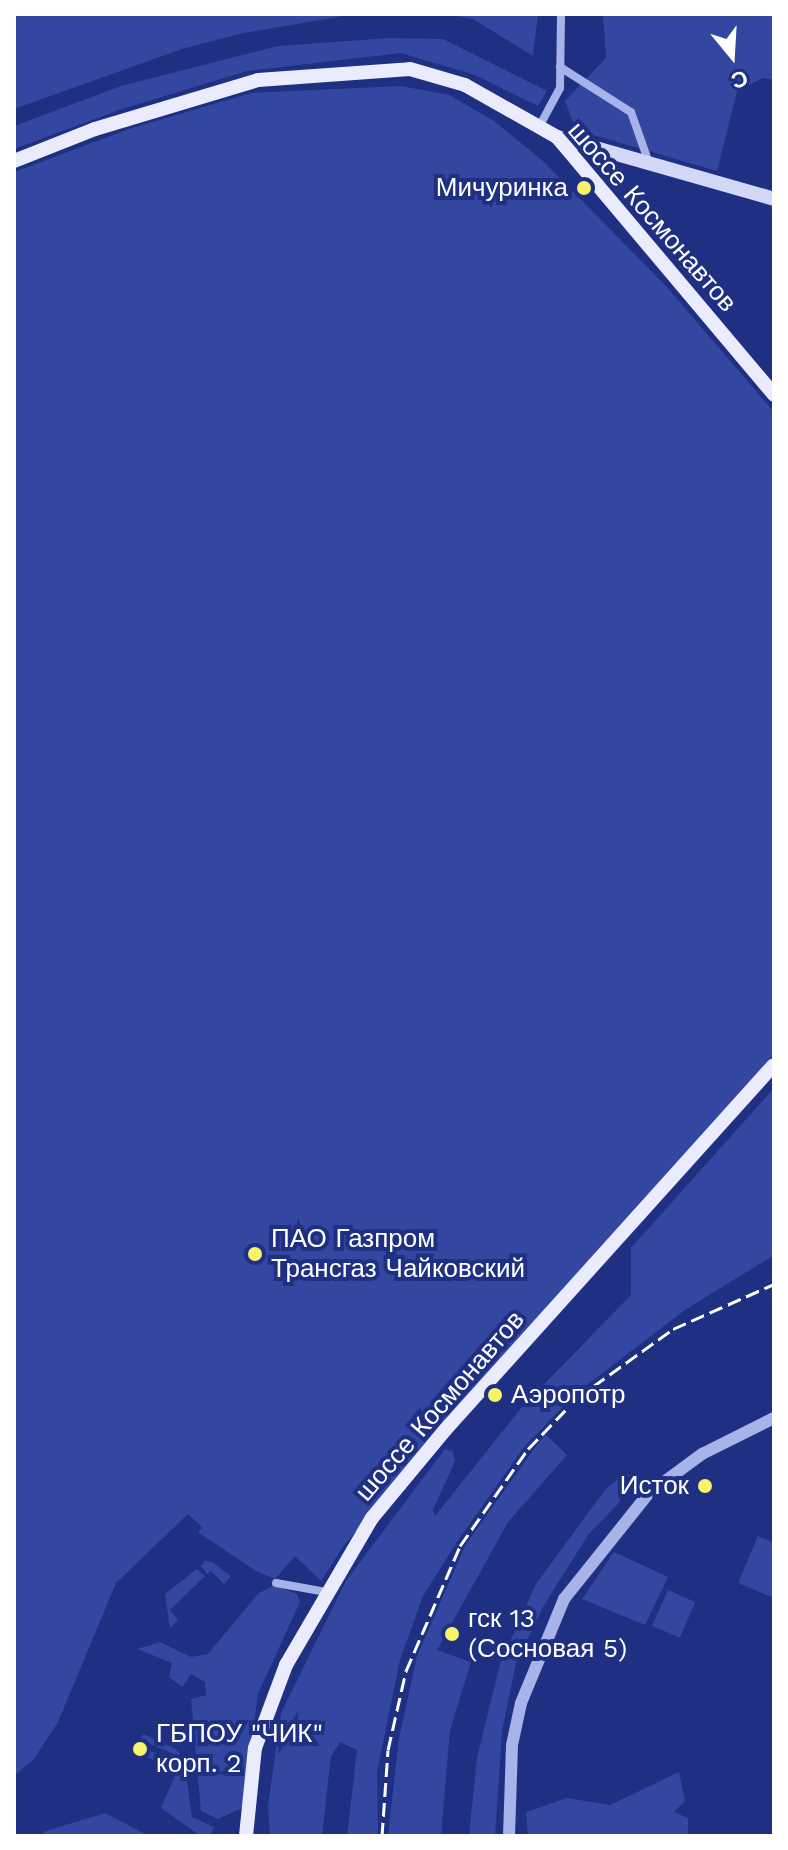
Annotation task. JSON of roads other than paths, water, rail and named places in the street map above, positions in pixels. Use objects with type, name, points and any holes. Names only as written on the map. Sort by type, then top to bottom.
[{"type":"main road","name":"шоссе Космонавтов","points":[[14,161],[95,129],[258,80],[362,69],[410,69],[465,85],[557,137],[774,395]]},
{"type":"main road","points":[[557,137],[774,199]]},
{"type":"main road","name":"шоссе Космонавтов","points":[[246,1836],[255,1748],[286,1665],[372,1518],[445,1430],[774,1065]]},
{"type":"street","points":[[539,127],[560,88],[561,14]]},
{"type":"street","points":[[560,67],[631,112],[649,163]]},
{"type":"street","points":[[509,1836],[512,1745],[521,1703],[564,1599],[649,1493],[702,1454],[774,1418]]},
{"type":"street","points":[[276,1583],[326,1592]]},
{"type":"railway","points":[[382,1836],[388,1750],[406,1671],[460,1546],[528,1449],[577,1398],[673,1329],[774,1284]]},
{"type":"place","name":"Мичуринка","points":[[584,188]]},
{"type":"place","name":"ПАО Газпром Трансгаз Чайковский","points":[[255,1254]]},
{"type":"place","name":"Аэропотр","points":[[495,1395]]},
{"type":"place","name":"Исток","points":[[705,1486]]},
{"type":"place","name":"гск 13 (Сосновая 5)","points":[[452,1634]]},
{"type":"place","name":"ГБПОУ \"ЧИК\" корп. 2","points":[[140,1749]]}]
